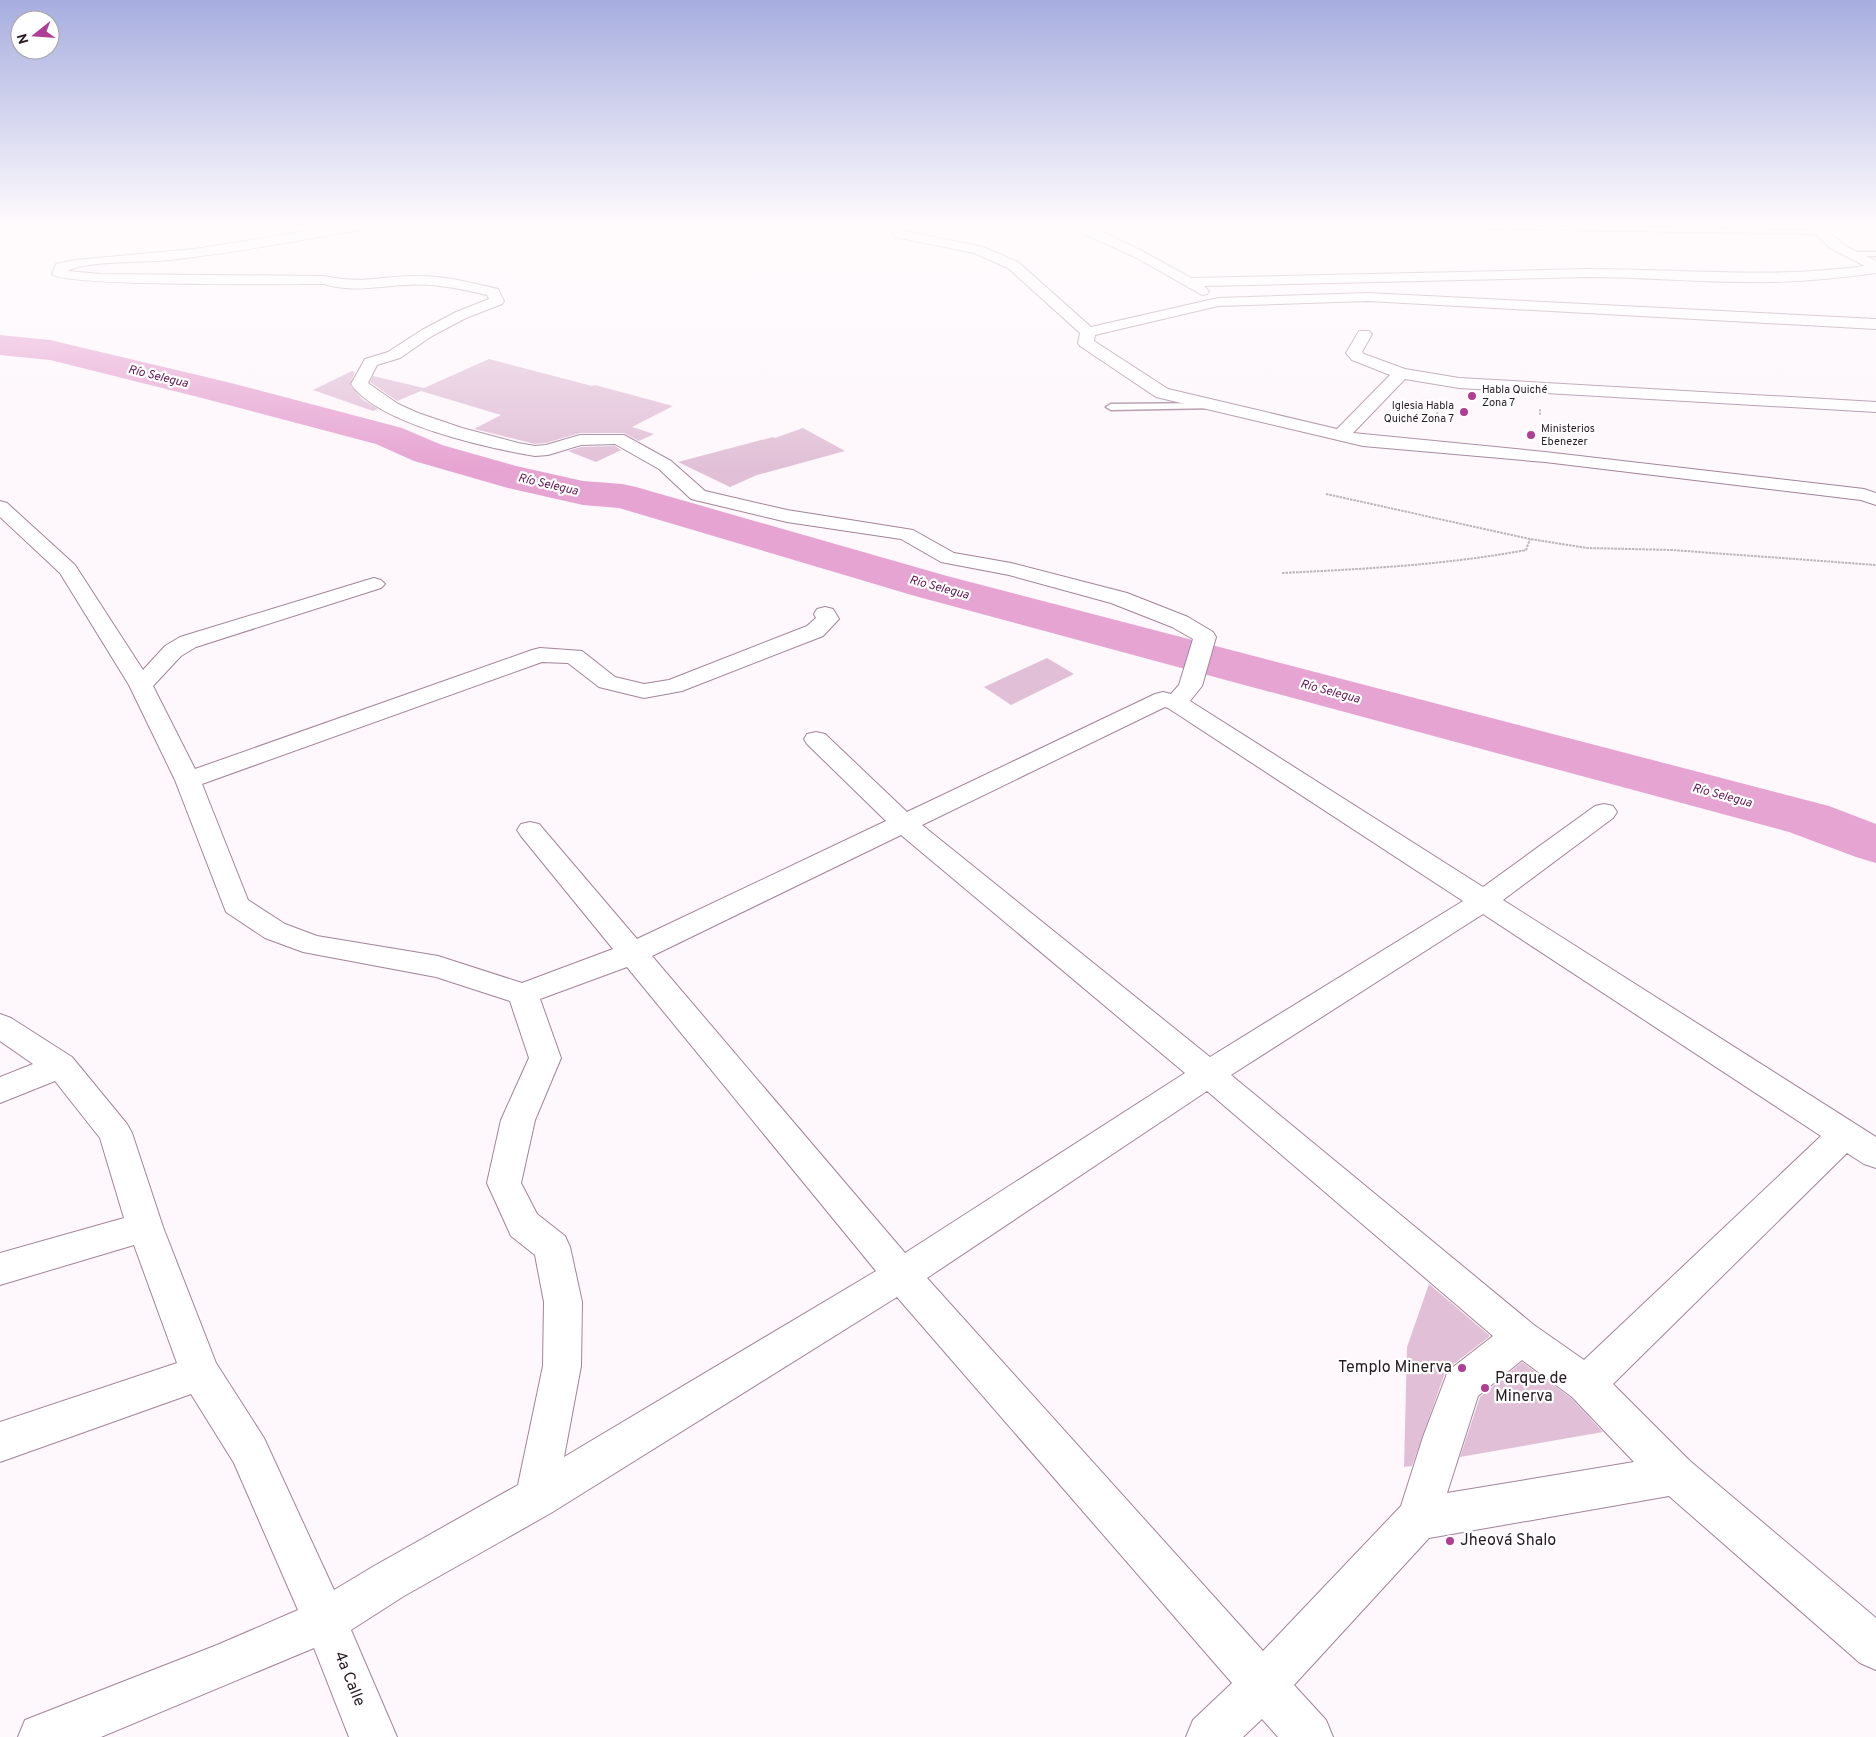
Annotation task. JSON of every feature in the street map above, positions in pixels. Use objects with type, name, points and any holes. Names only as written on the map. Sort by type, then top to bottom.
[{"type":"street","points":[[483,307],[461,315],[427,333],[394,355],[371,362],[359,384],[369,394],[412,418],[518,448],[535,451],[548,450],[580,440],[618,439],[665,465],[698,495],[787,516],[906,534],[948,558],[1011,569],[1119,598],[1180,622],[1205,636],[1183,695]]},
{"type":"street","points":[[1060,307],[1088,332]]},
{"type":"street","points":[[1088,332],[1197,307]]},
{"type":"street","points":[[1557,307],[1876,324]]},
{"type":"street","points":[[1088,332],[1086,343],[1162,393],[1363,441],[1545,457],[1864,495],[1876,499]]},
{"type":"street","points":[[1364,334],[1354,354],[1364,360],[1401,373],[1459,383],[1876,407]]},
{"type":"street","points":[[1340,436],[1401,373]]},
{"type":"street","points":[[4,514],[68,569],[141,685],[188,780],[236,905],[275,931],[312,945],[438,967],[523,994],[634,953],[1163,699],[1183,695],[1482,902],[1876,1154]]},
{"type":"street","points":[[141,685],[173,651],[188,642],[374,584]]},
{"type":"street","points":[[188,780],[540,655],[574,656],[607,682],[644,691],[674,686],[815,631],[828,620],[825,614]]},
{"type":"street","points":[[816,739],[904,824],[1208,1074],[1521,1337],[1586,1384],[1675,1475],[1876,1647]]},
{"type":"street","points":[[42,1737],[223,1665],[325,1621],[389,1581],[536,1498],[901,1275],[1208,1074],[1482,902],[1604,812]]},
{"type":"street","points":[[530,830],[901,1275],[1309,1737]]},
{"type":"street","points":[[523,994],[544,1058],[518,1120],[504,1183],[524,1225],[552,1247],[563,1302],[562,1366],[536,1498]]},
{"type":"street","name":"4a Calle","points":[[0,1026],[61,1066],[115,1133],[145,1226],[200,1373],[250,1452],[325,1621],[373,1737]]},
{"type":"street","points":[[0,1090],[61,1066]]},
{"type":"street","points":[[1586,1384],[1845,1134]]},
{"type":"street","points":[[0,1269],[145,1226]]},
{"type":"street","points":[[1210,1737],[1263,1685],[1418,1519],[1443,1437],[1462,1384],[1521,1337]]},
{"type":"street","points":[[0,1442],[200,1373]]},
{"type":"street","points":[[1418,1519],[1675,1475]]},
{"type":"lane","points":[[1111,407],[1214,406]]},
{"type":"path","points":[[1326,494],[1530,539],[1587,548],[1672,550],[1876,565]]},
{"type":"path","points":[[1282,573],[1446,562],[1502,555],[1526,550],[1530,539]]},
{"type":"building","points":[[489,359],[673,406],[632,427],[654,434],[639,441],[624,433],[580,433],[546,443],[535,444],[474,429],[501,415],[421,391],[397,401],[370,382],[373,376],[424,388]]},
{"type":"building","points":[[352,371],[355,372],[350,385],[363,400],[378,409],[373,411],[313,390]]},
{"type":"building","points":[[803,428],[845,451],[757,475],[730,487],[678,462],[775,438]]},
{"type":"building","points":[[615,446],[621,450],[596,462],[568,451],[581,447]]},
{"type":"building","points":[[1047,658],[1074,674],[1011,705],[984,687]]},
{"type":"building","points":[[1429,1284],[1490,1336],[1446,1370],[1412,1466],[1404,1467],[1407,1347]]},
{"type":"building","points":[[1522,1362],[1571,1398],[1603,1432],[1460,1457],[1480,1397]]},
{"type":"waterway","name":"Río Selegua","points":[[0,345],[50,350],[214,390],[389,436],[428,453],[508,476],[583,493],[622,496],[931,586],[1809,819],[1876,844]]},
{"type":"place","name":"Habla Quiché Zona 7","points":[[1472,396]]},
{"type":"place","name":"Iglesia Habla Quiché Zona 7","points":[[1464,412]]},
{"type":"place","name":"Ministerios Ebenezer","points":[[1531,435]]},
{"type":"place","name":"Templo Minerva","points":[[1462,1368]]},
{"type":"place","name":"Parque de Minerva","points":[[1485,1388]]},
{"type":"place","name":"Jheová Shalo","points":[[1450,1541]]}]
